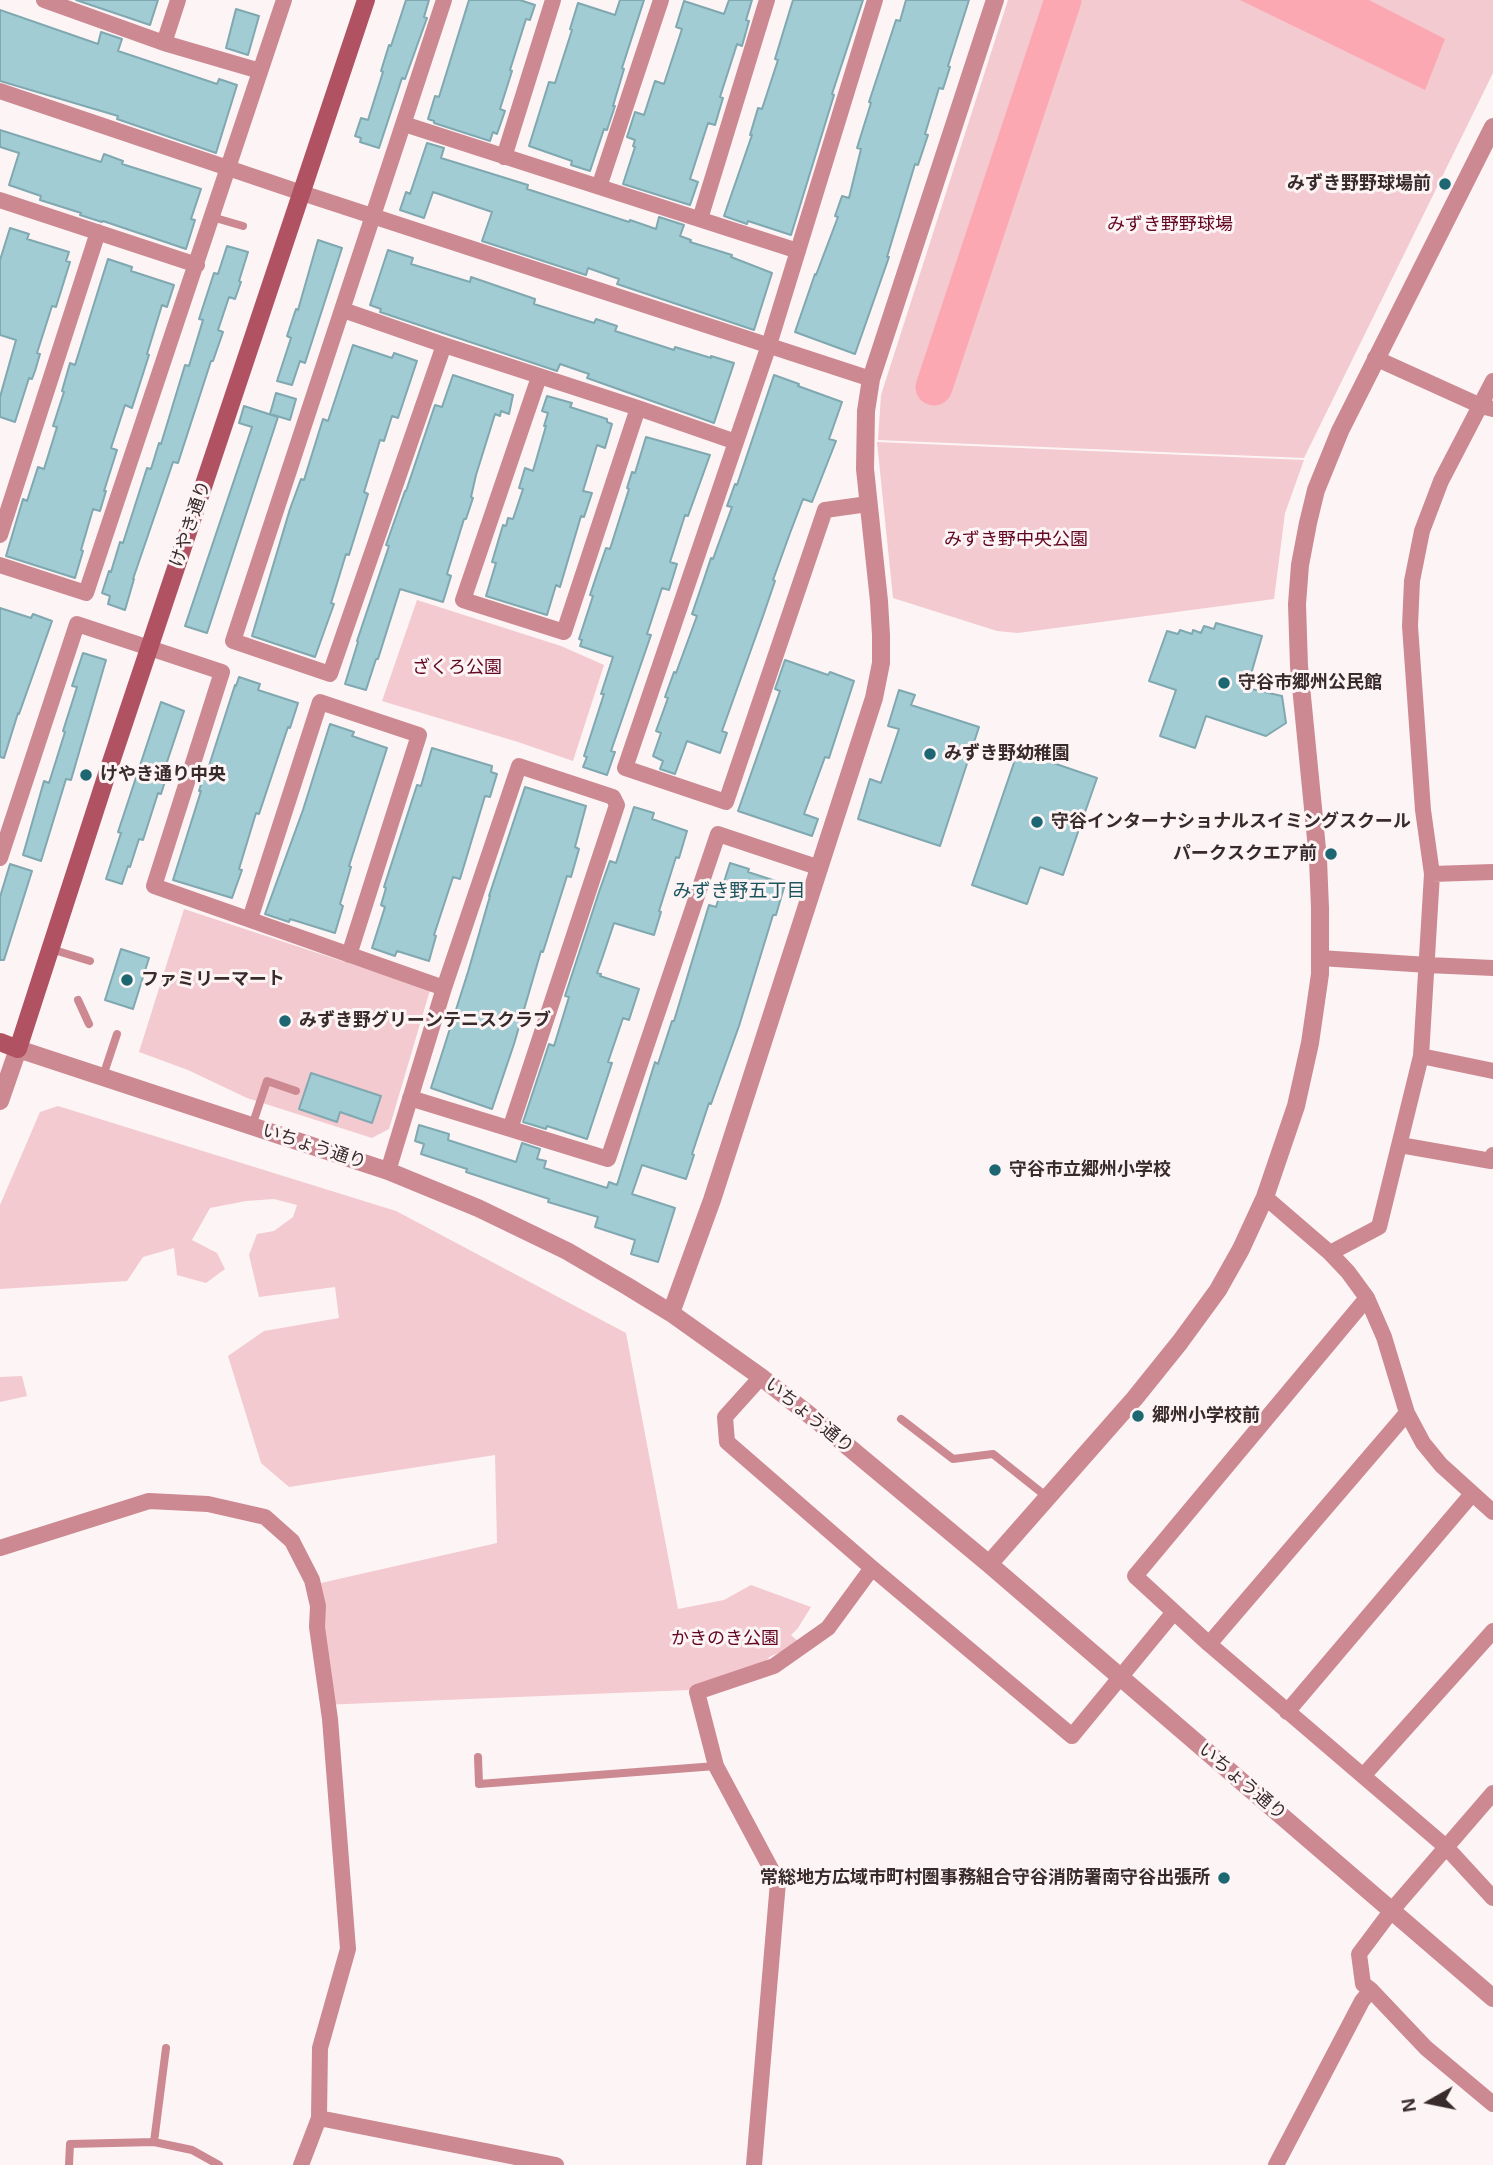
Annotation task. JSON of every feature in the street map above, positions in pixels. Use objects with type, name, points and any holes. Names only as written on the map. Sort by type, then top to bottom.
[{"type":"main road","name":"けやき通り","points":[[18,1048],[366,0]]},
{"type":"main road","name":"いちょう通り","points":[[0,1042],[18,1048]]},
{"type":"street","points":[[44,0],[71,4],[164,43],[260,71]]},
{"type":"street","points":[[164,43],[178,0]]},
{"type":"street","points":[[0,565],[86,593],[284,0]]},
{"type":"street","points":[[443,345],[330,674],[233,641],[444,0]]},
{"type":"street","points":[[504,157],[553,0]]},
{"type":"street","points":[[599,187],[661,0]]},
{"type":"street","points":[[700,219],[766,0]]},
{"type":"street","points":[[868,504],[825,510],[726,802],[625,768],[769,345],[875,0]]},
{"type":"street","points":[[671,1313],[712,1200],[865,731],[881,663],[879,601],[864,441],[871,379],[996,0]]},
{"type":"street","points":[[0,91],[871,379]]},
{"type":"street","points":[[404,124],[799,251]]},
{"type":"street","points":[[989,1564],[1135,1398],[1203,1311],[1241,1249],[1265,1197],[1296,1107],[1317,998],[1320,958],[1318,859],[1299,666],[1297,604],[1300,565],[1316,490],[1340,431],[1493,127]]},
{"type":"street","points":[[0,200],[197,265]]},
{"type":"street","points":[[0,535],[98,232]]},
{"type":"street","points":[[343,310],[736,442]]},
{"type":"street","points":[[1375,358],[1487,408]]},
{"type":"street","points":[[538,377],[463,600],[564,632],[638,408]]},
{"type":"street","points":[[1330,1253],[1378,1227],[1421,1056],[1433,874],[1423,810],[1410,626],[1412,581],[1422,531],[1441,481],[1487,408],[1493,381]]},
{"type":"street","points":[[0,858],[77,624],[222,672],[153,886],[444,988]]},
{"type":"street","points":[[250,919],[320,702],[419,734],[349,954]]},
{"type":"street","points":[[388,1171],[444,988],[520,766],[613,797],[617,805],[510,1129]]},
{"type":"street","points":[[410,1098],[608,1159],[718,834],[820,868]]},
{"type":"street","points":[[1433,874],[1493,872]]},
{"type":"street","points":[[1320,958],[1493,968]]},
{"type":"street","points":[[0,1101],[18,1048]]},
{"type":"street","name":"いちょう通り","points":[[18,1048],[388,1171],[478,1208],[568,1251],[671,1313],[761,1377],[989,1564],[1493,1998]]},
{"type":"street","points":[[1421,1056],[1493,1071]]},
{"type":"street","points":[[1400,1145],[1491,1161],[1493,1155]]},
{"type":"street","points":[[1265,1197],[1330,1253],[1367,1298],[1384,1337],[1407,1413],[1423,1443],[1441,1465],[1493,1512]]},
{"type":"street","points":[[1367,1298],[1135,1576],[1287,1712],[1446,1847],[1493,1898]]},
{"type":"street","points":[[761,1377],[725,1417],[727,1442],[1072,1737],[1174,1612]]},
{"type":"street","points":[[1209,1644],[1407,1413]]},
{"type":"street","points":[[1287,1712],[1472,1494]]},
{"type":"street","points":[[0,1548],[149,1501],[208,1504],[265,1517],[292,1541],[312,1580],[318,1606],[317,1627],[330,1719],[348,1949],[320,2048],[319,2118],[301,2165]]},
{"type":"street","points":[[754,2165],[778,1882],[716,1766],[697,1692],[774,1666],[828,1628],[872,1568]]},
{"type":"street","points":[[1363,1776],[1493,1631]]},
{"type":"street","points":[[1493,1793],[1392,1910],[1359,1954],[1363,1984],[1426,2048],[1493,2104]]},
{"type":"street","points":[[1276,2165],[1362,2001],[1371,1990]]},
{"type":"street","points":[[319,2118],[556,2165]]},
{"type":"lane","points":[[211,217],[243,226]]},
{"type":"lane","points":[[51,949],[90,961]]},
{"type":"lane","points":[[78,1000],[89,1024]]},
{"type":"lane","points":[[103,1076],[117,1034]]},
{"type":"lane","points":[[252,1126],[267,1081],[296,1091]]},
{"type":"lane","points":[[901,1419],[953,1460],[993,1454],[1047,1498]]},
{"type":"lane","points":[[478,1756],[479,1784],[716,1766]]},
{"type":"lane","points":[[154,2142],[166,2048]]},
{"type":"lane","points":[[69,2165],[70,2144],[154,2142],[192,2150],[219,2165]]},
{"type":"green space","name":"みずき野野球場","points":[[1008,0],[1493,0],[1493,73],[1304,458],[878,440],[881,395]]},
{"type":"green space","name":"みずき野中央公園","points":[[877,442],[1304,460],[1285,513],[1274,599],[1018,633],[997,631],[893,598]]},
{"type":"green space","name":"ざくろ公園","points":[[417,600],[561,646],[604,665],[573,761],[382,701]]},
{"type":"green space","name":"みずき野グリーンテニスクラブ","points":[[184,909],[430,990],[389,1129],[372,1138],[247,1098],[188,1070],[139,1052]]},
{"type":"green space","name":"かきのき公園","points":[[58,1106],[396,1211],[626,1333],[678,1609],[724,1600],[751,1585],[811,1607],[791,1635],[801,1644],[771,1656],[758,1668],[689,1690],[322,1705],[313,1618],[321,1583],[497,1543],[495,1455],[289,1487],[261,1463],[228,1356],[264,1331],[339,1318],[335,1287],[259,1297],[249,1255],[257,1234],[274,1231],[293,1217],[297,1205],[274,1199],[210,1208],[192,1240],[217,1253],[225,1269],[206,1283],[177,1275],[174,1248],[143,1257],[127,1281],[0,1289],[0,1205],[40,1112]]},
{"type":"green space","points":[[22,1376],[27,1396],[0,1402],[0,1377]]},
{"type":"shaded area","points":[[1240,0],[1369,0],[1445,39],[1425,90]]},
{"type":"building","points":[[76,0],[158,0],[150,25]]},
{"type":"building","points":[[406,0],[429,0],[424,17],[427,18],[405,79],[402,78],[379,148],[360,142],[361,138],[355,136],[361,118],[368,120],[389,45],[391,46]]},
{"type":"building","points":[[469,0],[520,0],[535,5],[530,20],[526,19],[510,70],[512,71],[500,109],[505,111],[497,134],[493,132],[490,141],[428,119],[435,96],[439,97]]},
{"type":"building","points":[[620,0],[644,0],[622,68],[624,69],[615,106],[590,171],[571,165],[572,161],[529,146],[549,82],[555,83],[578,3],[615,15]]},
{"type":"building","points":[[729,0],[752,0],[746,20],[749,21],[742,46],[737,44],[720,97],[723,98],[715,125],[708,123],[690,179],[698,182],[690,205],[623,184],[635,147],[635,140],[627,137],[635,112],[644,115],[655,81],[664,84],[682,29],[676,27],[684,1],[724,14]]},
{"type":"building","points":[[793,0],[863,0],[832,94],[834,95],[791,235],[724,216],[752,135],[758,108],[762,109],[778,60],[775,59]]},
{"type":"building","points":[[906,0],[969,0],[943,89],[939,88],[925,134],[928,135],[918,165],[915,164],[889,257],[855,354],[795,332],[838,217],[835,216],[842,196],[849,198],[861,149],[857,148],[871,103],[869,102],[896,20],[900,21]]},
{"type":"building","points":[[236,9],[259,16],[248,55],[226,48]]},
{"type":"building","points":[[0,10],[98,44],[101,32],[122,39],[118,51],[217,84],[219,79],[237,85],[216,153],[117,119],[118,116],[0,81]]},
{"type":"building","points":[[0,130],[101,162],[104,154],[123,161],[122,164],[201,189],[191,219],[195,220],[186,249],[80,215],[81,213],[40,200],[41,196],[9,185],[19,153],[0,147]]},
{"type":"building","points":[[427,143],[444,148],[441,158],[528,185],[527,189],[629,222],[630,220],[656,229],[659,217],[684,225],[680,236],[691,240],[690,242],[732,255],[731,257],[772,273],[754,330],[617,284],[619,279],[588,268],[586,275],[482,241],[492,212],[433,192],[424,218],[400,210],[406,192],[410,194]]},
{"type":"building","points":[[10,228],[29,234],[27,239],[69,252],[66,261],[70,262],[56,307],[52,306],[37,353],[40,354],[35,371],[32,379],[29,378],[15,422],[0,417],[0,397],[16,340],[0,335],[0,260]]},
{"type":"building","points":[[318,240],[342,248],[305,363],[300,361],[292,385],[277,381],[291,338],[287,336],[296,309],[298,310]]},
{"type":"building","points":[[227,246],[248,252],[239,281],[241,282],[235,299],[229,297],[218,330],[223,332],[178,463],[173,462],[125,610],[108,604],[110,596],[102,593],[120,542],[123,543],[147,468],[151,469],[159,443],[161,444],[185,365],[189,366],[203,320],[199,319],[214,273],[218,274]]},
{"type":"building","points":[[388,250],[413,258],[411,264],[470,282],[471,277],[535,299],[534,304],[594,323],[596,319],[617,326],[615,331],[674,350],[675,347],[734,363],[714,423],[587,378],[589,374],[560,364],[557,371],[380,312],[381,309],[370,305]]},
{"type":"building","points":[[108,259],[132,267],[131,271],[174,285],[167,307],[162,305],[132,408],[125,405],[111,448],[117,450],[106,491],[100,511],[93,509],[75,578],[6,556],[23,499],[27,501],[38,467],[44,469],[57,427],[53,426],[70,363],[75,365]]},
{"type":"building","points":[[353,345],[392,358],[394,353],[417,361],[398,418],[392,416],[384,441],[380,440],[364,492],[368,494],[349,555],[346,554],[331,603],[334,604],[315,657],[252,636],[290,509],[301,479],[304,480],[323,419],[328,421]]},
{"type":"building","points":[[453,375],[513,395],[509,414],[501,411],[500,416],[495,414],[476,475],[471,497],[473,498],[447,574],[451,576],[443,602],[400,589],[366,690],[345,684],[389,546],[386,545],[435,405],[442,407]]},
{"type":"building","points":[[774,375],[842,402],[829,439],[836,441],[812,502],[803,499],[790,533],[722,731],[727,733],[720,753],[687,741],[675,774],[660,769],[663,761],[653,756],[661,733],[656,731],[668,698],[665,697],[697,616],[692,614],[711,558],[713,559],[732,507],[727,506],[735,484],[737,485]]},
{"type":"building","points":[[276,393],[296,399],[290,420],[270,414]]},
{"type":"building","points":[[547,396],[572,403],[570,407],[607,419],[607,422],[612,424],[605,448],[597,445],[583,491],[592,493],[584,517],[581,516],[560,587],[556,585],[547,615],[486,596],[503,525],[506,526],[508,518],[513,519],[523,489],[519,488],[525,468],[533,471],[546,426],[548,413],[542,411]]},
{"type":"building","points":[[244,406],[278,417],[207,633],[185,626],[252,427],[239,423]]},
{"type":"building","points":[[646,437],[710,455],[688,516],[685,515],[670,562],[677,564],[669,590],[662,588],[647,634],[651,635],[611,751],[615,752],[607,775],[583,767],[613,657],[580,646],[582,640],[579,639],[593,596],[590,595],[606,548],[610,549],[632,472],[635,473]]},
{"type":"building","points":[[0,608],[31,618],[33,614],[52,621],[4,758],[0,757]]},
{"type":"building","points":[[1216,623],[1262,636],[1247,688],[1282,696],[1286,723],[1266,736],[1206,716],[1195,748],[1160,736],[1176,690],[1149,681],[1167,631],[1178,634],[1180,630],[1192,634],[1193,630],[1201,633],[1204,626],[1214,629]]},
{"type":"building","points":[[83,653],[106,660],[71,780],[66,779],[41,861],[23,855],[44,781],[49,783],[65,732],[63,731],[77,687],[72,686]]},
{"type":"building","points":[[785,660],[854,681],[829,758],[825,757],[804,814],[818,819],[812,836],[738,811],[780,691],[775,689]]},
{"type":"building","points":[[239,677],[260,684],[258,690],[298,703],[259,814],[256,813],[232,898],[173,880],[205,771],[207,772]]},
{"type":"building","name":"みずき野幼稚園","points":[[899,690],[915,695],[911,705],[979,727],[940,846],[858,819],[870,779],[881,783],[899,729],[888,726]]},
{"type":"building","points":[[161,702],[184,711],[164,771],[168,772],[161,794],[158,793],[143,840],[139,839],[122,884],[106,879],[121,833],[118,832]]},
{"type":"building","points":[[330,724],[354,732],[352,736],[387,748],[349,866],[351,867],[340,904],[343,906],[335,933],[265,914],[303,810]]},
{"type":"building","points":[[432,748],[492,766],[491,772],[497,774],[490,797],[485,796],[460,879],[453,877],[434,935],[436,936],[429,961],[397,951],[395,956],[372,948],[385,907],[381,905],[386,888],[384,887],[417,785],[421,786]]},
{"type":"building","name":"守谷インターナショナルスイミングスクール","points":[[1018,751],[1097,778],[1063,875],[1040,867],[1027,904],[972,885]]},
{"type":"building","points":[[525,787],[586,806],[575,847],[579,849],[571,877],[567,876],[543,952],[541,951],[492,1109],[431,1088]]},
{"type":"building","points":[[634,807],[654,813],[652,819],[687,831],[679,858],[676,857],[654,935],[614,923],[597,973],[639,989],[629,1020],[623,1018],[608,1062],[612,1063],[587,1139],[547,1126],[546,1129],[523,1122],[549,1044],[554,1046],[569,997],[565,996],[599,892],[610,861],[616,863]]},
{"type":"building","points":[[730,863],[785,884],[739,1026],[711,1104],[709,1103],[686,1179],[642,1165],[632,1194],[675,1208],[658,1262],[631,1254],[635,1240],[595,1227],[598,1217],[548,1202],[549,1199],[421,1154],[424,1144],[415,1141],[419,1125],[449,1134],[448,1140],[516,1162],[522,1143],[540,1149],[537,1159],[546,1161],[544,1168],[607,1188],[609,1182],[617,1185],[655,1062],[658,1064],[674,1021],[709,905],[716,907]]},
{"type":"building","points":[[10,864],[32,871],[4,960],[0,960],[0,897]]},
{"type":"building","points":[[121,949],[149,958],[133,1009],[105,1000]]},
{"type":"building","points":[[311,1073],[381,1096],[372,1123],[340,1112],[337,1122],[299,1109]]},
{"type":"waterway","points":[[934,387],[1063,0]]},
{"type":"place","name":"みずき野野球場前","points":[[1445,184]]},
{"type":"place","name":"守谷市郷州公民館","points":[[1224,683]]},
{"type":"place","name":"みずき野幼稚園","points":[[930,754]]},
{"type":"place","name":"けやき通り中央","points":[[86,775]]},
{"type":"place","name":"守谷インターナショナルスイミングスクール","points":[[1037,822]]},
{"type":"place","name":"パークスクエア前","points":[[1331,854]]},
{"type":"place","name":"ファミリーマート","points":[[127,980]]},
{"type":"place","name":"みずき野グリーンテニスクラブ","points":[[285,1021]]},
{"type":"place","name":"守谷市立郷州小学校","points":[[995,1170]]},
{"type":"place","name":"郷州小学校前","points":[[1138,1416]]},
{"type":"place","name":"常総地方広域市町村圏事務組合守谷消防署南守谷出張所","points":[[1224,1878]]},
{"type":"district","name":"みずき野五丁目","points":[[739,892]]}]
